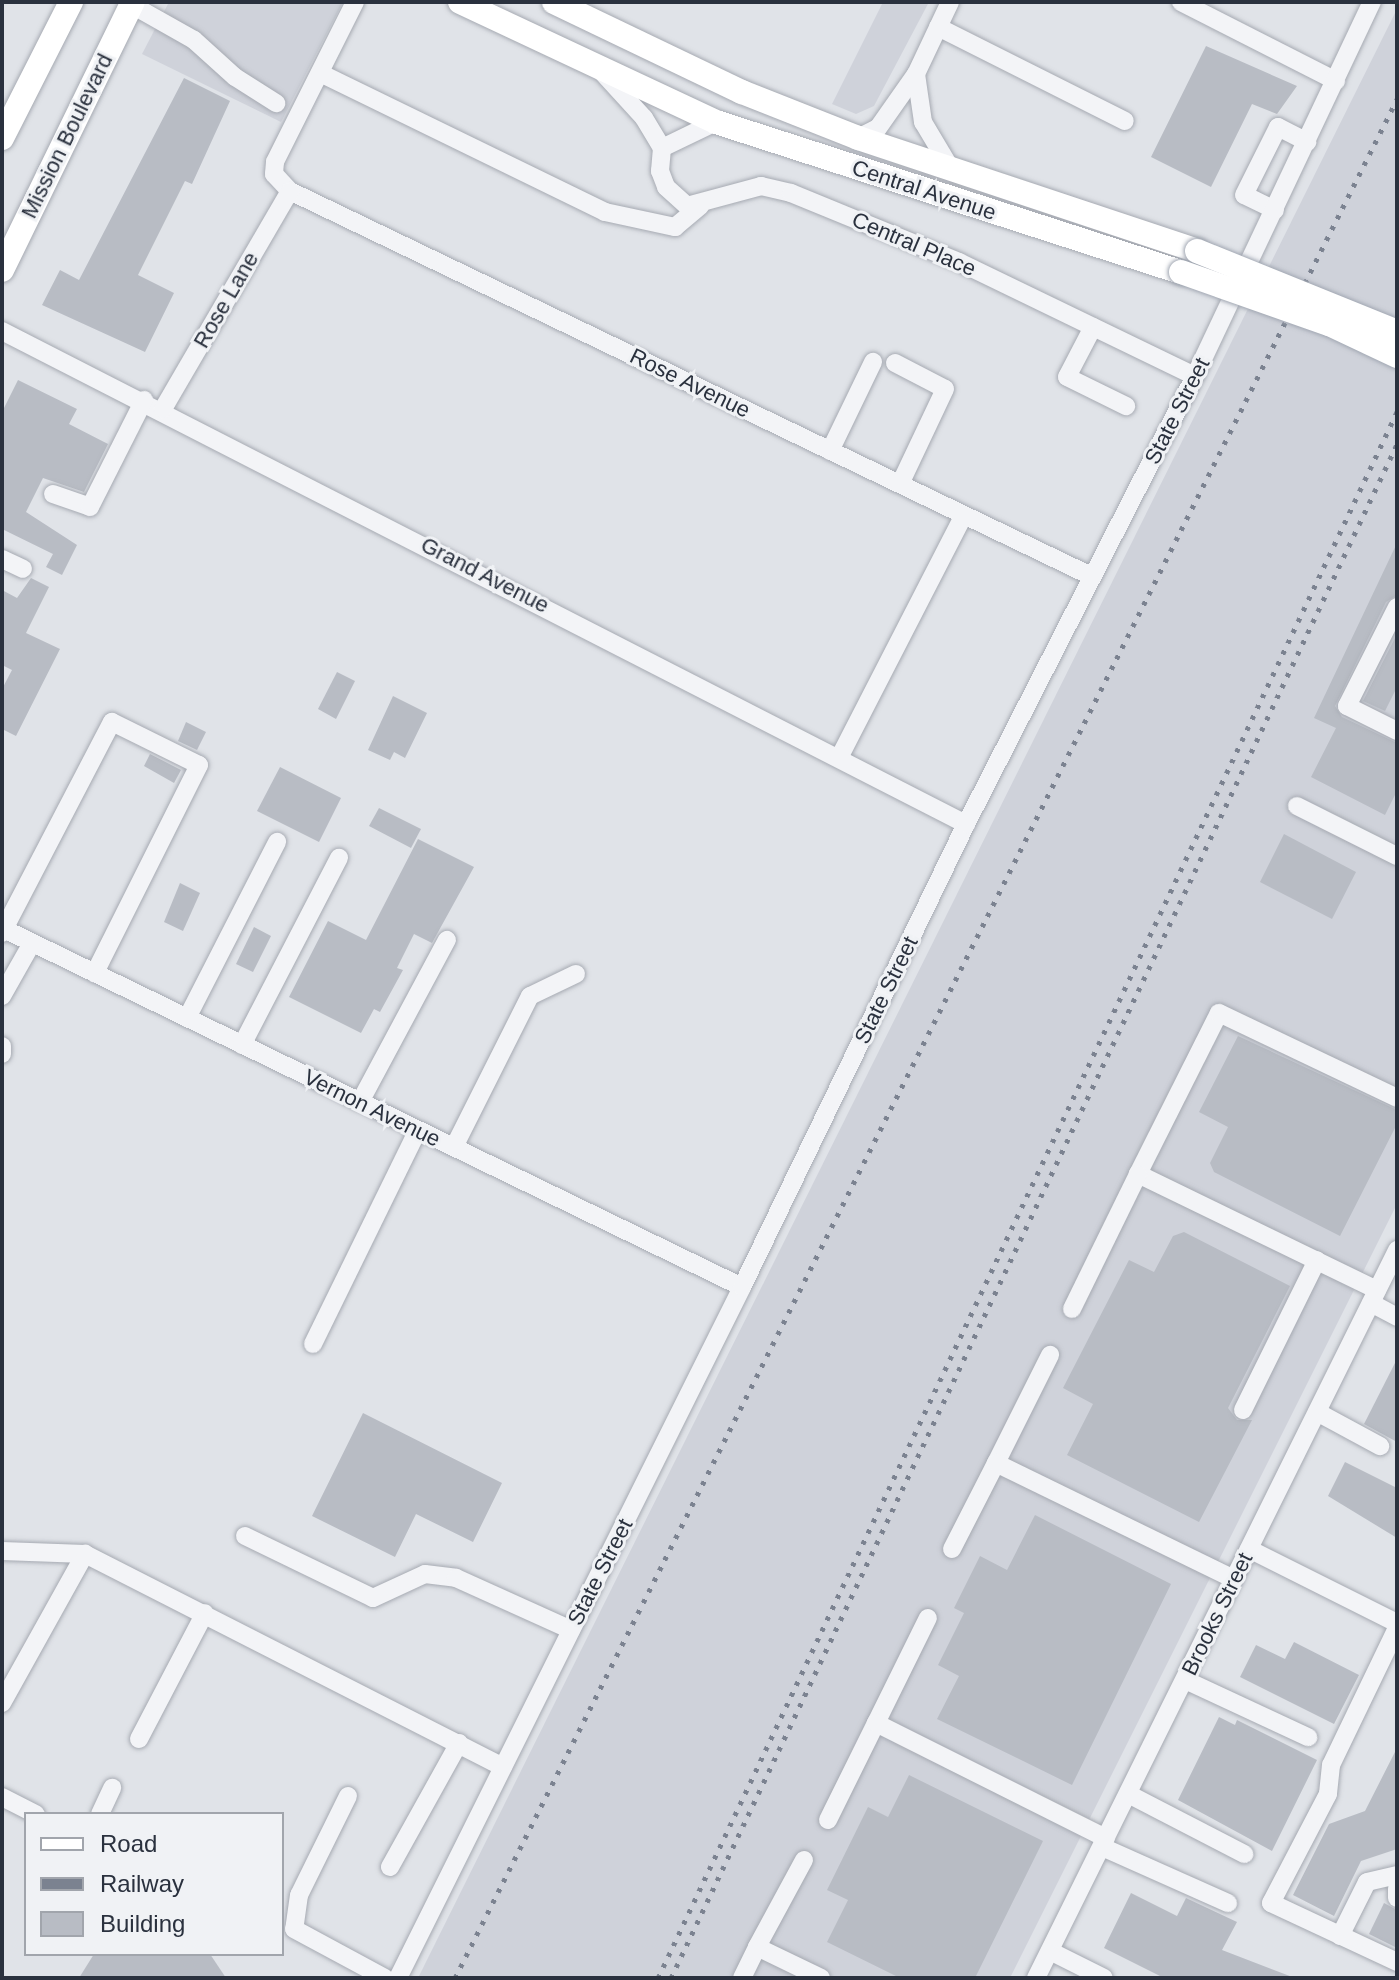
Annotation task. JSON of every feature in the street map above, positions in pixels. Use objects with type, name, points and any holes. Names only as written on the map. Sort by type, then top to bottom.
[{"type":"main road","points":[[5,125],[71,2]]},
{"type":"main road","name":"Central Avenue","points":[[460,2],[716,122],[1181,272],[1329,324],[1397,356]]},
{"type":"main road","name":"Central Avenue","points":[[554,2],[742,92],[858,138],[1197,251],[1397,332]]},
{"type":"main road","name":"Mission Boulevard","points":[[2,270],[132,3]]},
{"type":"street","points":[[290,191],[274,174],[275,162],[355,2]]},
{"type":"street","points":[[858,138],[878,128],[916,74],[950,2]]},
{"type":"street","points":[[1181,2],[1336,81]]},
{"type":"street","name":"State Street","points":[[398,1978],[742,1287],[966,824],[1195,376],[1372,2]]},
{"type":"street","points":[[132,3],[194,40],[242,82],[276,103]]},
{"type":"street","points":[[938,27],[1125,121]]},
{"type":"street","points":[[598,68],[644,118],[662,148],[660,171],[666,187],[687,206],[700,206]]},
{"type":"street","name":"Central Place","points":[[320,73],[605,212],[675,227],[700,206],[761,186],[791,193],[959,262],[1195,376]]},
{"type":"street","points":[[916,74],[923,122],[951,169]]},
{"type":"street","points":[[662,148],[716,122]]},
{"type":"street","points":[[1275,210],[1244,195],[1278,127],[1307,142]]},
{"type":"street","name":"Rose Lane","points":[[163,409],[290,191]]},
{"type":"street","name":"Rose Avenue","points":[[290,191],[1091,576]]},
{"type":"street","points":[[1093,327],[1067,377],[1126,406]]},
{"type":"street","name":"Grand Avenue","points":[[2,331],[163,409],[966,824]]},
{"type":"street","points":[[830,451],[873,362]]},
{"type":"street","points":[[895,363],[945,389],[900,484]]},
{"type":"street","points":[[53,494],[81,509],[90,507],[144,400]]},
{"type":"street","points":[[839,758],[964,515]]},
{"type":"street","points":[[2,559],[23,569]]},
{"type":"street","points":[[1397,607],[1347,706],[1397,731]]},
{"type":"street","points":[[3,930],[112,722],[199,765],[95,973]]},
{"type":"street","points":[[1297,806],[1397,856]]},
{"type":"street","points":[[187,1018],[277,842]]},
{"type":"street","points":[[242,1045],[339,858]]},
{"type":"street","name":"Vernon Avenue","points":[[3,930],[742,1287]]},
{"type":"street","points":[[360,1102],[447,940]]},
{"type":"street","points":[[3,992],[32,943]]},
{"type":"street","points":[[454,1147],[530,996],[576,974]]},
{"type":"street","points":[[1072,1309],[1219,1013],[1397,1098]]},
{"type":"street","points":[[2,1046],[2,1054]]},
{"type":"street","points":[[313,1344],[418,1130]]},
{"type":"street","points":[[1138,1174],[1317,1260],[1374,1296],[1397,1317]]},
{"type":"street","name":"Brooks Street","points":[[1036,1978],[1396,1254]]},
{"type":"street","points":[[1243,1410],[1317,1260]]},
{"type":"street","points":[[952,1549],[1050,1355]]},
{"type":"street","points":[[1317,1412],[1380,1446]]},
{"type":"street","points":[[996,1463],[1234,1579]]},
{"type":"street","points":[[245,1536],[373,1598],[425,1574],[456,1578],[571,1630]]},
{"type":"street","points":[[1249,1549],[1397,1625],[1331,1765],[1328,1794],[1271,1903],[1397,1962]]},
{"type":"street","points":[[2,1551],[85,1554],[503,1767]]},
{"type":"street","points":[[2,1703],[85,1554]]},
{"type":"street","points":[[139,1739],[205,1613]]},
{"type":"street","points":[[828,1820],[928,1618]]},
{"type":"street","points":[[1185,1680],[1308,1737]]},
{"type":"street","points":[[876,1723],[1228,1903]]},
{"type":"street","points":[[390,1867],[459,1743]]},
{"type":"street","points":[[101,1812],[112,1788]]},
{"type":"street","points":[[1128,1794],[1244,1854]]},
{"type":"street","points":[[348,1796],[299,1895],[294,1929],[385,1978]]},
{"type":"street","points":[[2,1797],[32,1812]]},
{"type":"street","points":[[742,1978],[804,1860]]},
{"type":"street","points":[[1340,1936],[1367,1882],[1397,1875]]},
{"type":"street","points":[[1397,1889],[1397,1898]]},
{"type":"street","points":[[757,1947],[821,1978]]},
{"type":"street","points":[[1050,1951],[1104,1978]]},
{"type":"shaded area","points":[[169,2],[343,2],[281,122],[142,54]]},
{"type":"shaded area","points":[[883,2],[929,2],[874,106],[856,114],[832,104]]},
{"type":"shaded area","points":[[1397,9],[1397,1204],[1010,1978],[418,1978]]},
{"type":"building","points":[[1206,46],[1297,86],[1277,114],[1252,104],[1211,187],[1151,157]]},
{"type":"building","points":[[184,78],[230,101],[192,184],[185,181],[138,275],[174,293],[145,352],[42,305],[60,270],[79,280]]},
{"type":"building","points":[[18,380],[77,409],[69,424],[108,444],[84,492],[43,478],[26,512],[77,545],[62,575],[46,567],[53,554],[2,529],[2,412]]},
{"type":"building","points":[[1397,543],[1397,595],[1386,602],[1335,706],[1342,717],[1397,743],[1397,791],[1385,815],[1311,777],[1336,728],[1314,718]]},
{"type":"building","points":[[31,578],[49,587],[26,633],[60,649],[16,736],[2,729],[2,689],[12,670],[2,665],[2,590],[17,598]]},
{"type":"building","points":[[1397,634],[1397,687],[1385,711],[1363,701]]},
{"type":"building","points":[[337,672],[355,681],[336,719],[318,709]]},
{"type":"building","points":[[393,696],[427,713],[405,758],[394,752],[390,760],[368,750]]},
{"type":"building","points":[[186,722],[206,732],[197,750],[178,741]]},
{"type":"building","points":[[150,754],[181,770],[174,783],[144,766]]},
{"type":"building","points":[[280,767],[341,798],[319,842],[257,811]]},
{"type":"building","points":[[379,808],[421,829],[411,848],[369,826]]},
{"type":"building","points":[[1284,834],[1356,872],[1332,919],[1260,882]]},
{"type":"building","points":[[418,839],[474,867],[432,943],[414,934],[397,968],[403,970],[380,1012],[374,1009],[361,1033],[289,997],[328,921],[366,940]]},
{"type":"building","points":[[180,883],[200,893],[183,931],[164,922]]},
{"type":"building","points":[[254,927],[271,936],[253,972],[236,964]]},
{"type":"building","points":[[1238,1036],[1397,1110],[1397,1124],[1340,1236],[1214,1172],[1210,1163],[1228,1127],[1199,1112]]},
{"type":"building","points":[[1184,1232],[1290,1286],[1228,1408],[1237,1420],[1252,1420],[1199,1522],[1067,1455],[1093,1404],[1063,1388],[1129,1260],[1154,1272],[1173,1236]]},
{"type":"building","points":[[1397,1359],[1397,1442],[1364,1424]]},
{"type":"building","points":[[363,1413],[502,1483],[473,1542],[416,1514],[395,1557],[312,1516]]},
{"type":"building","points":[[1345,1462],[1397,1488],[1397,1538],[1328,1496]]},
{"type":"building","points":[[1035,1515],[1171,1584],[1072,1785],[937,1719],[959,1676],[938,1665],[964,1613],[954,1608],[980,1556],[1007,1570]]},
{"type":"building","points":[[1294,1642],[1359,1675],[1334,1724],[1240,1677],[1256,1645],[1285,1659]]},
{"type":"building","points":[[1219,1717],[1235,1725],[1237,1720],[1317,1760],[1272,1851],[1178,1800]]},
{"type":"building","points":[[1397,1748],[1397,1849],[1361,1861],[1334,1916],[1293,1895],[1329,1824],[1365,1811]]},
{"type":"building","points":[[909,1775],[1043,1841],[975,1978],[900,1978],[827,1942],[848,1900],[827,1890],[868,1807],[888,1817]]},
{"type":"building","points":[[1131,1893],[1177,1916],[1186,1898],[1237,1922],[1222,1950],[1295,1978],[1164,1978],[1104,1948]]},
{"type":"building","points":[[1384,1903],[1397,1910],[1397,1948],[1369,1934]]},
{"type":"building","points":[[93,1956],[211,1956],[226,1978],[79,1978]]},
{"type":"railway","points":[[455,1978],[1397,99]]},
{"type":"railway","points":[[658,1978],[1397,412]]},
{"type":"railway","points":[[671,1978],[1397,444]]}]
